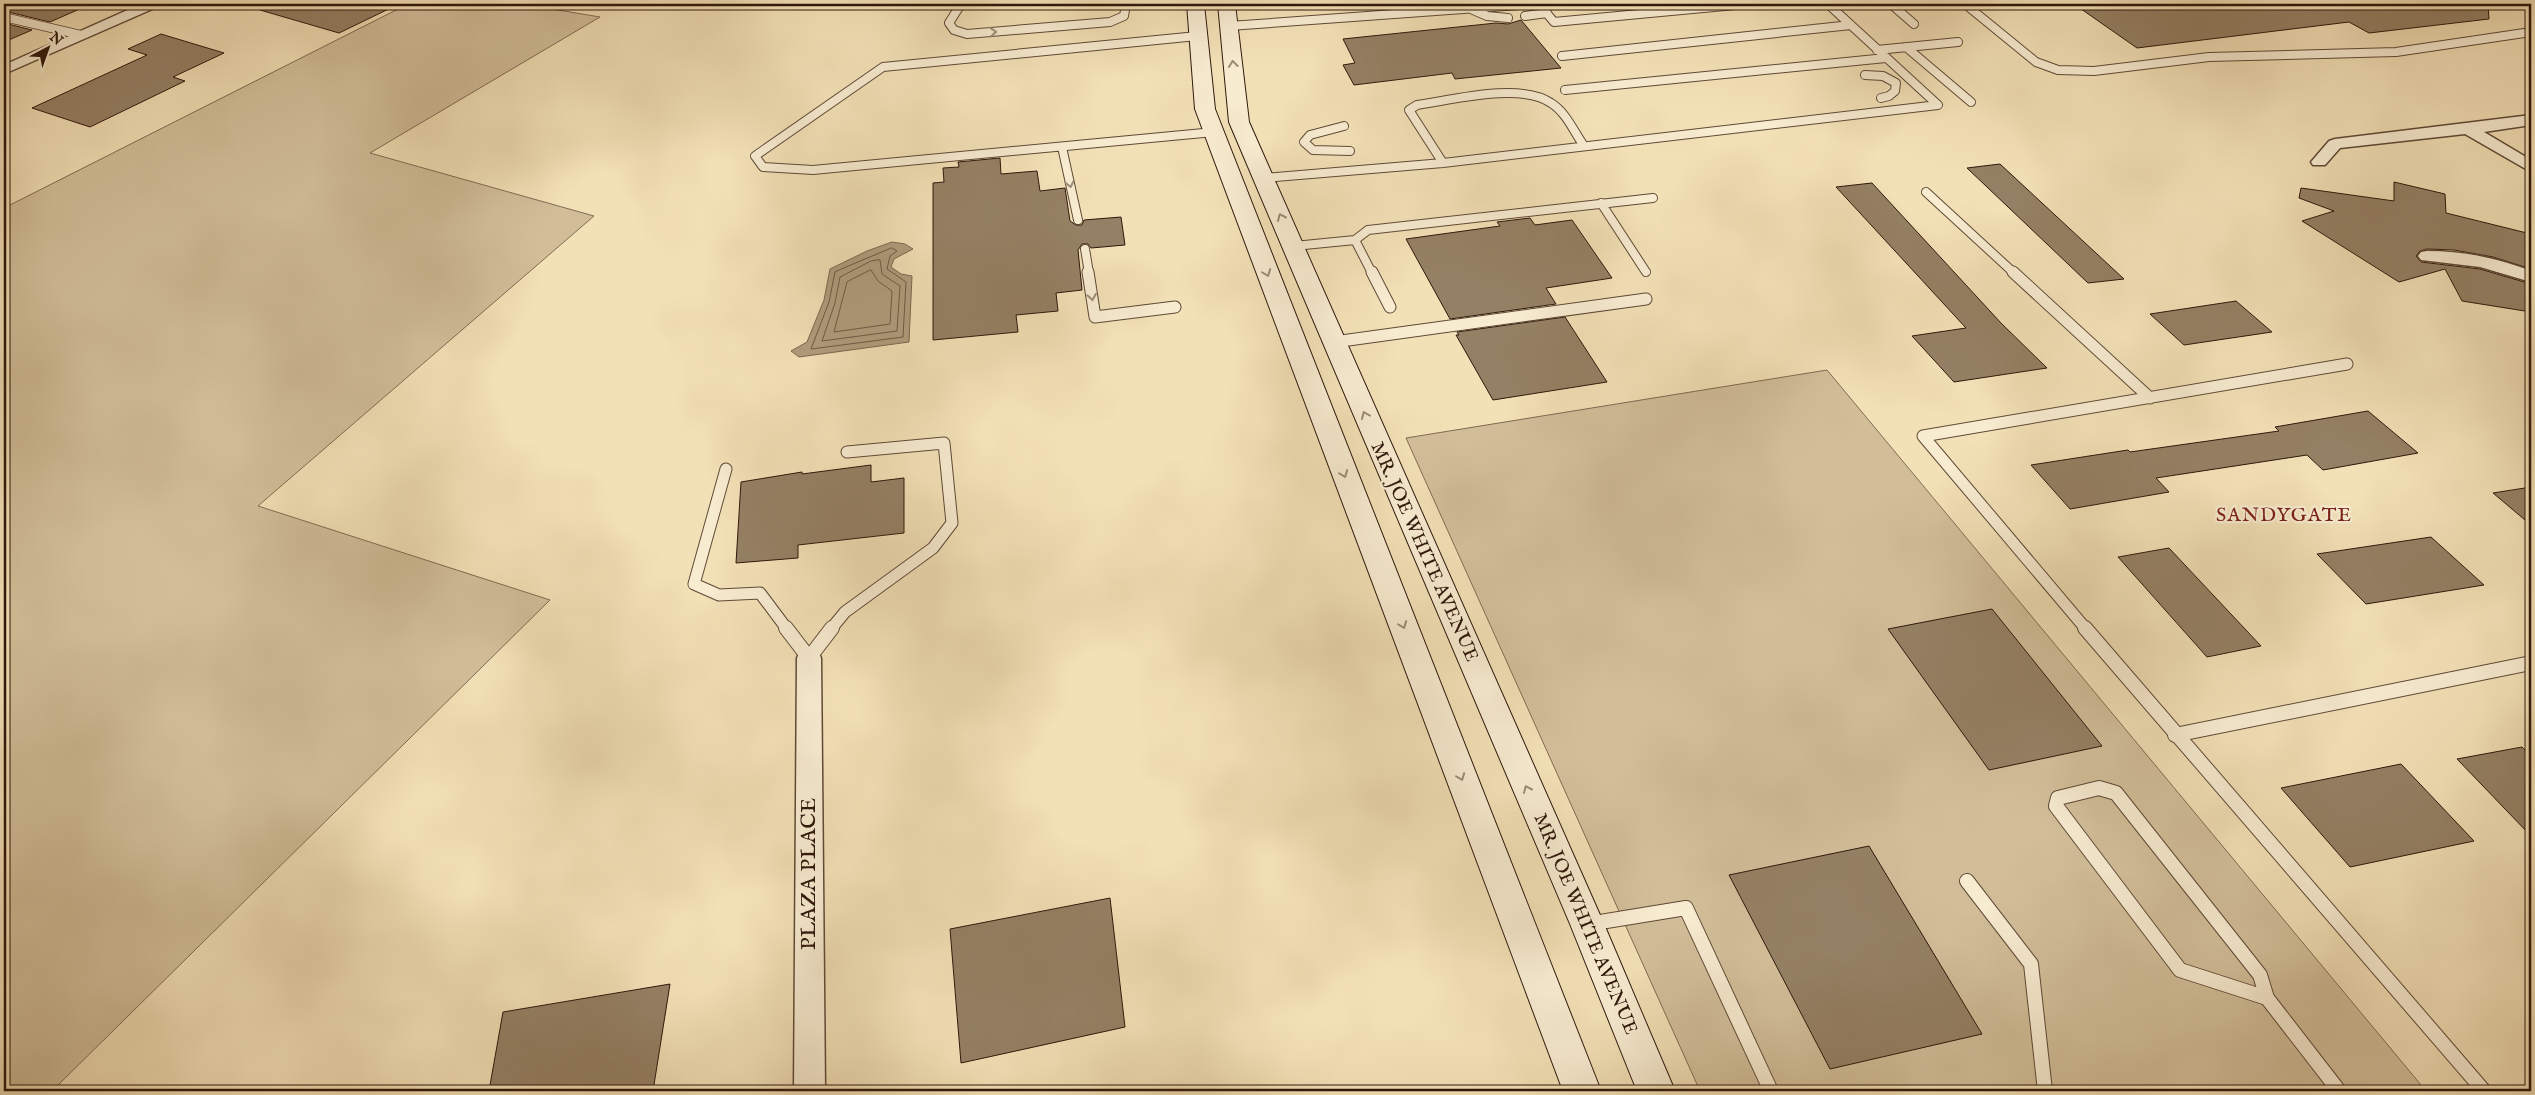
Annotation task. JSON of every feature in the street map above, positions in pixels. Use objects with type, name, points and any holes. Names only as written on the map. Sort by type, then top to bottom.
[{"type":"main road","points":[[1195,4],[1205,109],[1582,1091]]},
{"type":"main road","name":"MR. JOE WHITE AVENUE","points":[[1227,15],[1239,122],[1294,246],[1378,448],[1586,924],[1656,1091]]},
{"type":"street","points":[[4,70],[152,4]]},
{"type":"street","points":[[2319,162],[2335,144],[2468,130],[2531,120]]},
{"type":"street","points":[[2468,130],[2531,167]]},
{"type":"street","points":[[2427,256],[2464,258],[2489,263],[2531,277]]},
{"type":"street","name":"PLAZA PLACE","points":[[809,658],[810,1091]]},
{"type":"lane","points":[[961,4],[949,23],[954,30],[967,34],[1110,22],[1124,16],[1126,4]]},
{"type":"lane","points":[[1227,15],[1408,14],[1533,4]]},
{"type":"lane","points":[[1539,4],[1554,22],[1746,4]]},
{"type":"lane","points":[[1263,178],[1443,163],[1938,105],[1828,4]]},
{"type":"lane","points":[[1891,4],[1914,24]]},
{"type":"lane","points":[[1965,4],[2036,62],[2058,70],[2094,71],[2209,56],[2396,52],[2531,32]]},
{"type":"lane","points":[[1471,9],[1486,16],[1508,18]]},
{"type":"lane","points":[[1526,16],[1547,13]]},
{"type":"lane","points":[[4,16],[81,35]]},
{"type":"lane","points":[[1562,56],[1851,25]]},
{"type":"lane","points":[[1197,36],[883,67],[755,156],[763,167],[814,170],[1214,132]]},
{"type":"lane","points":[[1877,50],[1958,42]]},
{"type":"lane","points":[[1906,47],[1971,102]]},
{"type":"lane","points":[[1564,90],[1886,58]]},
{"type":"lane","points":[[1865,74],[1883,76],[1896,83],[1896,91],[1889,96],[1881,98],[1897,111]]},
{"type":"lane","points":[[1443,163],[1409,110],[1417,105],[1513,93],[1535,94],[1552,103],[1584,146]]},
{"type":"lane","points":[[1344,126],[1310,134],[1304,142],[1313,150],[1350,150]]},
{"type":"lane","points":[[1062,147],[1078,220]]},
{"type":"lane","points":[[1926,192],[2150,398]]},
{"type":"lane","points":[[1294,246],[1355,240],[1368,230],[1653,198]]},
{"type":"lane","points":[[1601,203],[1646,272]]},
{"type":"lane","points":[[1355,240],[1390,308]]},
{"type":"lane","points":[[1085,249],[1095,317],[1175,307]]},
{"type":"lane","points":[[1334,342],[1646,299]]},
{"type":"lane","points":[[2347,364],[1923,436],[2175,734],[2484,1091]]},
{"type":"lane","points":[[726,469],[694,584],[720,595],[760,592],[809,658],[845,612],[933,548],[952,523],[944,443],[847,452]]},
{"type":"lane","points":[[2175,734],[2531,663]]},
{"type":"lane","points":[[2267,998],[2180,970],[2056,806],[2058,798],[2099,788],[2116,793],[2260,975],[2267,998],[2339,1091]]},
{"type":"lane","points":[[1967,881],[2031,964],[2045,1091]]},
{"type":"lane","points":[[1586,924],[1686,908],[1771,1091]]},
{"type":"shaded area","points":[[408,4],[522,4],[600,17],[370,153],[594,216],[258,506],[550,600],[52,1091],[4,1091],[4,208]]},
{"type":"shaded area","points":[[1827,370],[2426,1091],[1700,1091],[1406,438]]},
{"type":"water","points":[[892,242],[905,244],[913,249],[894,259],[891,267],[901,274],[912,276],[909,342],[799,357],[791,351],[807,342],[824,300],[830,269],[867,251]]},
{"type":"building","points":[[4,4],[91,4],[50,22],[4,11]]},
{"type":"building","points":[[261,4],[399,4],[339,33],[260,10]]},
{"type":"building","points":[[2074,4],[2488,4],[2489,19],[2369,33],[2349,22],[2137,48]]},
{"type":"building","points":[[1521,20],[1561,68],[1455,79],[1452,73],[1354,85],[1343,65],[1355,63],[1343,39],[1496,23],[1508,24]]},
{"type":"building","points":[[4,23],[32,30],[4,42]]},
{"type":"building","points":[[161,34],[224,53],[173,77],[185,81],[90,127],[32,108],[147,55],[128,49]]},
{"type":"building","points":[[1000,158],[1001,174],[1037,171],[1040,191],[1065,188],[1070,221],[1076,225],[1082,225],[1084,220],[1121,217],[1125,245],[1091,248],[1088,244],[1082,244],[1078,250],[1082,290],[1056,293],[1058,311],[1016,315],[1018,332],[933,340],[933,183],[944,182],[943,168],[959,167],[958,162]]},
{"type":"building","points":[[2000,164],[2124,279],[2088,283],[1967,168]]},
{"type":"building","points":[[2394,182],[2445,194],[2446,213],[2531,234],[2531,269],[2493,257],[2454,250],[2427,249],[2420,251],[2416,256],[2421,262],[2480,269],[2531,284],[2531,312],[2462,301],[2445,269],[2399,282],[2302,221],[2334,211],[2299,198],[2301,188],[2394,201]]},
{"type":"building","points":[[1872,183],[2001,323],[2047,368],[1954,382],[1912,336],[1966,328],[1836,187]]},
{"type":"building","points":[[1530,218],[1535,225],[1572,220],[1612,278],[1546,288],[1556,304],[1450,319],[1406,239],[1500,226],[1497,222]]},
{"type":"building","points":[[2236,301],[2272,332],[2184,345],[2150,314]]},
{"type":"building","points":[[1565,317],[1607,382],[1493,400],[1456,335],[1459,335],[1457,332]]},
{"type":"building","points":[[2368,411],[2418,453],[2323,470],[2307,455],[2156,478],[2169,492],[2070,509],[2031,465],[2128,450],[2130,452],[2279,431],[2275,427]]},
{"type":"building","points":[[871,465],[871,482],[904,478],[904,533],[798,545],[798,558],[736,563],[741,482],[802,472],[802,474]]},
{"type":"building","points":[[2531,487],[2531,525],[2493,493]]},
{"type":"building","points":[[2431,537],[2484,585],[2366,604],[2317,554]]},
{"type":"building","points":[[2169,548],[2261,646],[2207,657],[2118,557]]},
{"type":"building","points":[[1992,609],[2102,746],[1989,770],[1888,629]]},
{"type":"building","points":[[2522,747],[2531,756],[2531,836],[2457,759]]},
{"type":"building","points":[[2401,764],[2474,841],[2350,867],[2281,788]]},
{"type":"building","points":[[1869,846],[1982,1034],[1830,1069],[1729,875]]},
{"type":"building","points":[[1110,898],[1125,1027],[961,1063],[950,929]]},
{"type":"building","points":[[670,984],[653,1091],[489,1091],[503,1012]]},
{"type":"district","name":"SANDYGATE","points":[[2284,515]]}]
